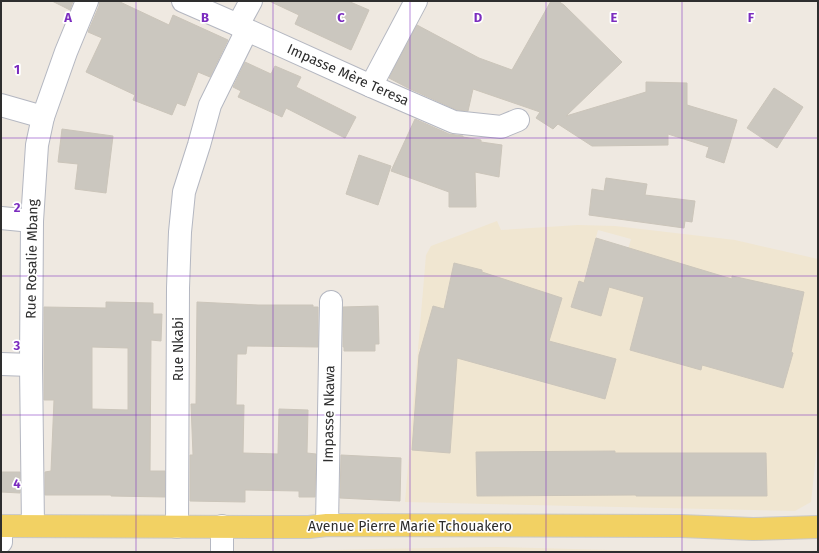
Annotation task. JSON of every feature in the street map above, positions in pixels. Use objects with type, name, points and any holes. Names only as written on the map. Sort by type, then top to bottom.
[{"type":"main road","name":"Avenue Pierre Marie Tchouakero","points":[[1,526],[651,526],[753,529],[818,527]]},
{"type":"street","name":"Rue Rosalie Mbang","points":[[33,526],[31,365],[32,221],[37,145],[43,117],[66,52],[87,1]]},
{"type":"street","name":"Impasse Mère Teresa","points":[[183,1],[454,122],[501,127],[518,120]]},
{"type":"street","points":[[243,28],[251,1]]},
{"type":"street","points":[[371,86],[416,1]]},
{"type":"street","name":"Rue Nkabi","points":[[176,527],[178,288],[180,232],[184,192],[210,105],[243,28]]},
{"type":"street","points":[[1,105],[43,117]]},
{"type":"street","points":[[1,218],[32,221]]},
{"type":"street","name":"Impasse Nkawa","points":[[326,525],[331,302]]},
{"type":"street","points":[[1,364],[31,365]]},
{"type":"street","points":[[1,526],[1,542]]},
{"type":"street","points":[[222,526],[222,552]]},
{"type":"shaded area","points":[[497,221],[501,230],[578,225],[615,226],[735,240],[818,259],[818,437],[811,502],[795,511],[405,502],[426,255],[431,246]],"holes":[[[598,230],[631,239],[617,289],[584,280]],[[454,264],[482,270],[474,307],[445,301]],[[732,277],[804,292],[796,328],[725,312]],[[579,281],[608,290],[601,315],[571,307]],[[433,306],[487,321],[477,356],[423,341]],[[639,315],[710,335],[701,370],[630,350]],[[501,328],[605,399],[490,368]],[[722,333],[793,353],[783,388],[713,368]],[[419,349],[457,352],[450,452],[412,449]],[[615,451],[615,495],[477,496],[476,452]],[[637,453],[766,453],[767,496],[637,496]]]},
{"type":"shaded area","points":[[497,547],[683,552],[258,552],[374,549]]},
{"type":"building","points":[[52,1],[73,1],[70,10]]},
{"type":"building","points":[[99,1],[118,1],[169,25],[173,15],[228,40],[210,77],[198,72],[185,106],[177,103],[172,115],[133,100],[135,95],[86,72],[102,38],[88,32],[99,6]]},
{"type":"building","points":[[269,1],[348,1],[369,10],[351,50],[295,24],[299,15]]},
{"type":"building","points":[[551,1],[558,1],[564,5],[622,62],[566,116],[646,92],[646,82],[687,83],[687,105],[737,120],[724,163],[706,157],[709,147],[668,134],[668,145],[592,146],[558,124],[553,129],[536,118],[540,112],[473,89],[468,111],[457,110],[389,78],[417,25],[479,58],[512,70]]},
{"type":"building","points":[[245,62],[271,74],[275,66],[301,77],[296,87],[356,117],[345,138],[286,108],[282,117],[238,97],[241,91],[233,87]]},
{"type":"building","points":[[774,88],[803,107],[777,148],[747,128]]},
{"type":"building","points":[[415,119],[449,134],[481,140],[481,142],[502,145],[499,177],[475,172],[476,207],[449,207],[449,192],[391,171]]},
{"type":"building","points":[[62,129],[113,136],[106,193],[75,189],[78,164],[58,162]]},
{"type":"building","points":[[359,155],[391,166],[378,205],[346,194]]},
{"type":"building","points":[[606,178],[647,184],[645,195],[695,201],[692,222],[685,221],[684,228],[589,215],[592,189],[604,191]]},
{"type":"building","points":[[596,238],[732,279],[732,276],[804,292],[791,352],[793,353],[783,388],[702,365],[701,370],[630,350],[644,297],[609,287],[601,316],[571,307],[579,281],[584,283]]},
{"type":"building","points":[[454,263],[482,270],[482,272],[562,298],[549,341],[616,359],[605,399],[457,358],[450,453],[412,450],[419,355],[433,306],[444,309]]},
{"type":"building","points":[[106,302],[153,303],[153,314],[162,314],[161,341],[151,340],[150,471],[165,471],[165,497],[45,495],[45,472],[51,471],[54,400],[44,400],[44,307],[106,308]],"holes":[[[92,347],[128,348],[128,410],[92,409]]]},
{"type":"building","points":[[197,302],[258,305],[313,305],[313,307],[318,307],[318,347],[247,346],[246,354],[237,354],[236,405],[244,405],[243,453],[278,454],[279,409],[308,410],[307,453],[316,454],[315,497],[299,497],[299,491],[245,490],[245,502],[190,501],[190,455],[193,455],[191,404],[196,404]]},
{"type":"building","points":[[378,306],[379,344],[375,344],[375,351],[344,351],[343,307]]},
{"type":"building","points":[[615,451],[615,453],[766,453],[767,496],[477,496],[476,452]]},
{"type":"building","points":[[341,455],[401,458],[400,501],[340,498]]},
{"type":"building","points":[[1,472],[20,472],[20,493],[1,492]]}]
